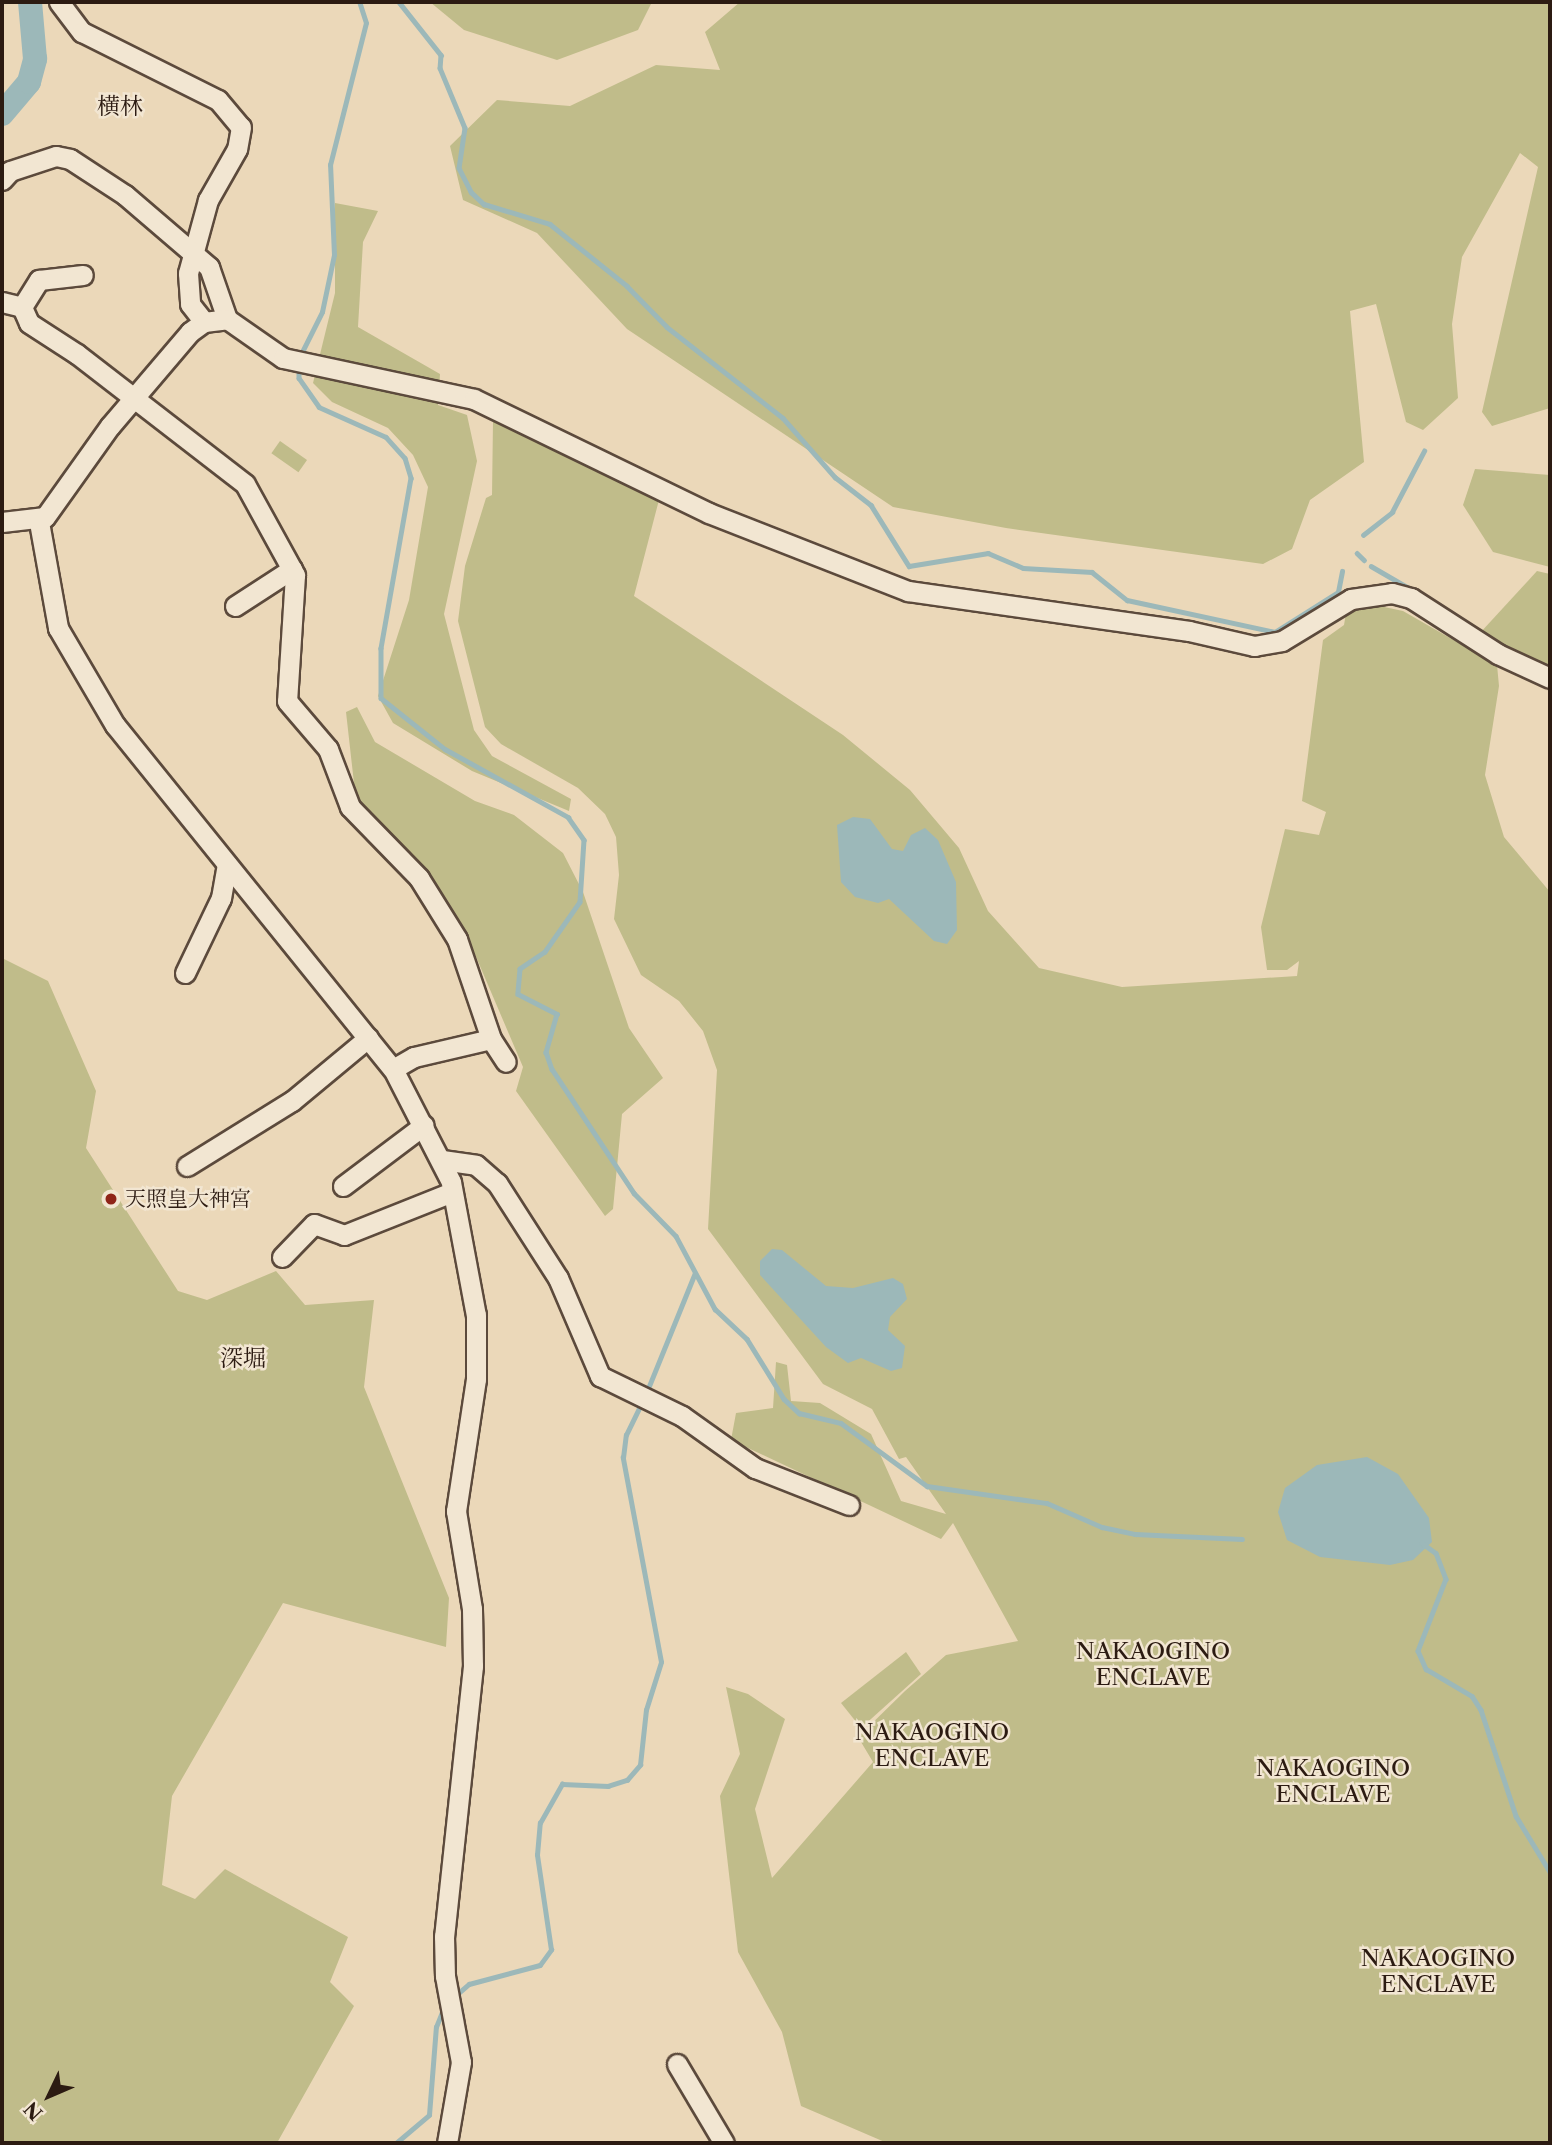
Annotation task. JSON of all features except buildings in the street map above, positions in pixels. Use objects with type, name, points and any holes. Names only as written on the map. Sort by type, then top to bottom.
[{"type":"street","points":[[59,2],[82,32],[218,100],[241,127],[237,149],[208,200],[187,282],[190,304],[204,322]]},
{"type":"street","points":[[2,180],[10,172],[63,156],[125,195],[209,267],[227,319],[266,351],[300,362],[474,399],[709,513],[908,591],[1189,631],[1254,646],[1282,641],[1351,598],[1392,593],[1411,598],[1497,654],[1550,678]]},
{"type":"street","points":[[22,307],[39,280],[83,275]]},
{"type":"street","points":[[2,302],[22,307]]},
{"type":"street","points":[[22,307],[29,323],[235,473],[292,569],[287,701],[328,749],[350,807],[419,878],[457,939],[491,1039],[506,1062]]},
{"type":"street","points":[[227,319],[204,322],[133,399],[39,522],[58,628],[115,725],[393,1069],[442,1160],[452,1192],[476,1315],[476,1379],[456,1518],[472,1609],[473,1666],[444,1936],[461,2062],[447,2143]]},
{"type":"street","points":[[2,522],[39,522]]},
{"type":"street","points":[[235,606],[292,569]]},
{"type":"street","points":[[185,974],[220,898],[227,865]]},
{"type":"street","points":[[187,1166],[292,1101],[368,1038]]},
{"type":"street","points":[[393,1069],[414,1057],[491,1039]]},
{"type":"street","points":[[343,1186],[424,1125]]},
{"type":"street","points":[[442,1160],[476,1166],[497,1183],[558,1278],[591,1364],[600,1376],[682,1416],[755,1468],[849,1505]]},
{"type":"street","points":[[282,1257],[314,1224],[344,1235],[452,1192]]},
{"type":"street","points":[[677,2064],[724,2143]]},
{"type":"shaded area","points":[[430,2],[652,2],[638,30],[557,60],[464,30]]},
{"type":"shaded area","points":[[740,2],[1550,2],[1550,408],[1492,426],[1482,412],[1538,167],[1520,153],[1462,257],[1452,324],[1458,398],[1423,430],[1406,422],[1376,304],[1350,311],[1364,462],[1310,500],[1292,549],[1263,564],[1006,528],[893,507],[627,329],[537,233],[463,200],[450,146],[497,100],[570,106],[656,65],[720,70],[705,32]]},
{"type":"shaded area","points":[[335,203],[378,211],[363,242],[358,327],[440,374],[438,405],[467,415],[477,461],[444,614],[474,730],[492,756],[571,799],[569,811],[472,771],[393,723],[378,696],[409,600],[428,487],[413,455],[388,428],[332,402],[313,383],[335,293]]},
{"type":"shaded area","points":[[493,421],[660,496],[634,596],[843,735],[910,790],[959,848],[988,911],[1039,968],[1122,987],[1297,976],[1299,961],[1287,970],[1267,970],[1261,927],[1285,829],[1319,835],[1326,812],[1302,801],[1323,640],[1344,625],[1346,613],[1370,604],[1403,611],[1497,665],[1499,686],[1485,775],[1504,837],[1550,892],[1550,2143],[887,2143],[801,2106],[782,2032],[738,1952],[720,1796],[740,1754],[726,1687],[748,1694],[785,1719],[755,1809],[772,1878],[873,1762],[858,1737],[905,1691],[946,1655],[1018,1641],[953,1523],[941,1539],[731,1440],[736,1413],[773,1408],[776,1362],[787,1365],[791,1401],[820,1403],[871,1434],[901,1501],[946,1514],[906,1457],[899,1459],[872,1409],[823,1384],[708,1229],[717,1070],[703,1031],[679,1001],[641,975],[614,919],[619,875],[616,837],[605,814],[578,788],[501,744],[485,727],[458,621],[465,566],[486,498],[492,495]]},
{"type":"shaded area","points":[[280,441],[307,460],[298,472],[271,453]]},
{"type":"shaded area","points":[[1475,469],[1550,475],[1550,567],[1493,552],[1463,505]]},
{"type":"shaded area","points":[[1537,571],[1550,574],[1550,673],[1480,633]]},
{"type":"shaded area","points":[[357,707],[375,742],[475,801],[514,815],[563,853],[583,892],[629,1028],[663,1078],[622,1114],[613,1209],[605,1216],[516,1091],[523,1067],[471,945],[415,862],[356,801],[346,712]]},
{"type":"shaded area","points":[[2,958],[48,981],[96,1091],[86,1148],[178,1291],[207,1300],[276,1271],[305,1305],[374,1300],[364,1387],[449,1598],[446,1647],[283,1603],[172,1796],[162,1885],[195,1899],[225,1869],[348,1937],[330,1982],[354,2006],[277,2143],[2,2143]]},
{"type":"shaded area","points":[[906,1652],[921,1674],[861,1728],[841,1703]]},
{"type":"water","points":[[853,817],[870,819],[892,849],[903,851],[911,835],[925,828],[938,840],[956,882],[957,930],[947,944],[934,941],[889,899],[878,903],[855,897],[841,882],[837,825]]},
{"type":"water","points":[[772,1249],[782,1250],[826,1286],[853,1288],[893,1278],[903,1284],[907,1299],[890,1317],[888,1330],[905,1346],[902,1368],[891,1371],[861,1358],[848,1363],[826,1347],[760,1275],[760,1261]]},
{"type":"water","points":[[1367,1457],[1398,1474],[1429,1518],[1432,1542],[1413,1560],[1390,1565],[1320,1557],[1287,1540],[1278,1512],[1285,1488],[1317,1465]]},
{"type":"waterway","points":[[2,114],[29,82],[35,59],[30,2]]},
{"type":"waterway","points":[[300,356],[322,312],[334,255],[330,165],[366,23],[359,2]]},
{"type":"waterway","points":[[399,2],[441,55],[440,68],[465,128],[459,168],[471,192],[484,204],[550,224],[627,286],[667,327],[783,418],[835,477],[871,505],[909,566],[988,553],[1023,568],[1092,572],[1127,600],[1275,632],[1338,592],[1342,571]]},
{"type":"waterway","points":[[299,368],[299,378],[319,407],[386,437],[405,458],[411,478],[381,648],[381,698],[445,749],[568,817],[584,840],[580,902],[545,952],[520,969],[518,994],[557,1014],[546,1052],[552,1069],[634,1193],[676,1236],[715,1309],[747,1339],[784,1399],[799,1413],[841,1423],[927,1486],[1047,1503],[1102,1527],[1135,1534],[1242,1539]]},
{"type":"waterway","points":[[1363,535],[1392,512],[1424,451]]},
{"type":"waterway","points":[[1357,553],[1364,560]]},
{"type":"waterway","points":[[1371,566],[1447,610]]},
{"type":"waterway","points":[[647,1391],[695,1273]]},
{"type":"waterway","points":[[455,1996],[469,1984],[540,1965],[551,1950],[537,1855],[540,1823],[562,1784],[608,1786],[627,1780],[640,1765],[646,1710],[661,1662],[623,1458],[626,1435],[642,1402]]},
{"type":"waterway","points":[[1422,1543],[1436,1553],[1446,1579],[1418,1651],[1426,1669],[1472,1696],[1481,1710],[1516,1816],[1550,1872]]},
{"type":"waterway","points":[[396,2143],[429,2115],[436,2027],[444,2007]]},
{"type":"place","name":"天照皇大神宮","points":[[111,1199]]},
{"type":"district","name":"横林","points":[[120,106]]},
{"type":"district","name":"深堀","points":[[243,1358]]},
{"type":"district","name":"NAKAOGINO ENCLAVE","points":[[1153,1664]]},
{"type":"district","name":"NAKAOGINO ENCLAVE","points":[[932,1745]]},
{"type":"district","name":"NAKAOGINO ENCLAVE","points":[[1333,1781]]},
{"type":"district","name":"NAKAOGINO ENCLAVE","points":[[1438,1971]]}]
